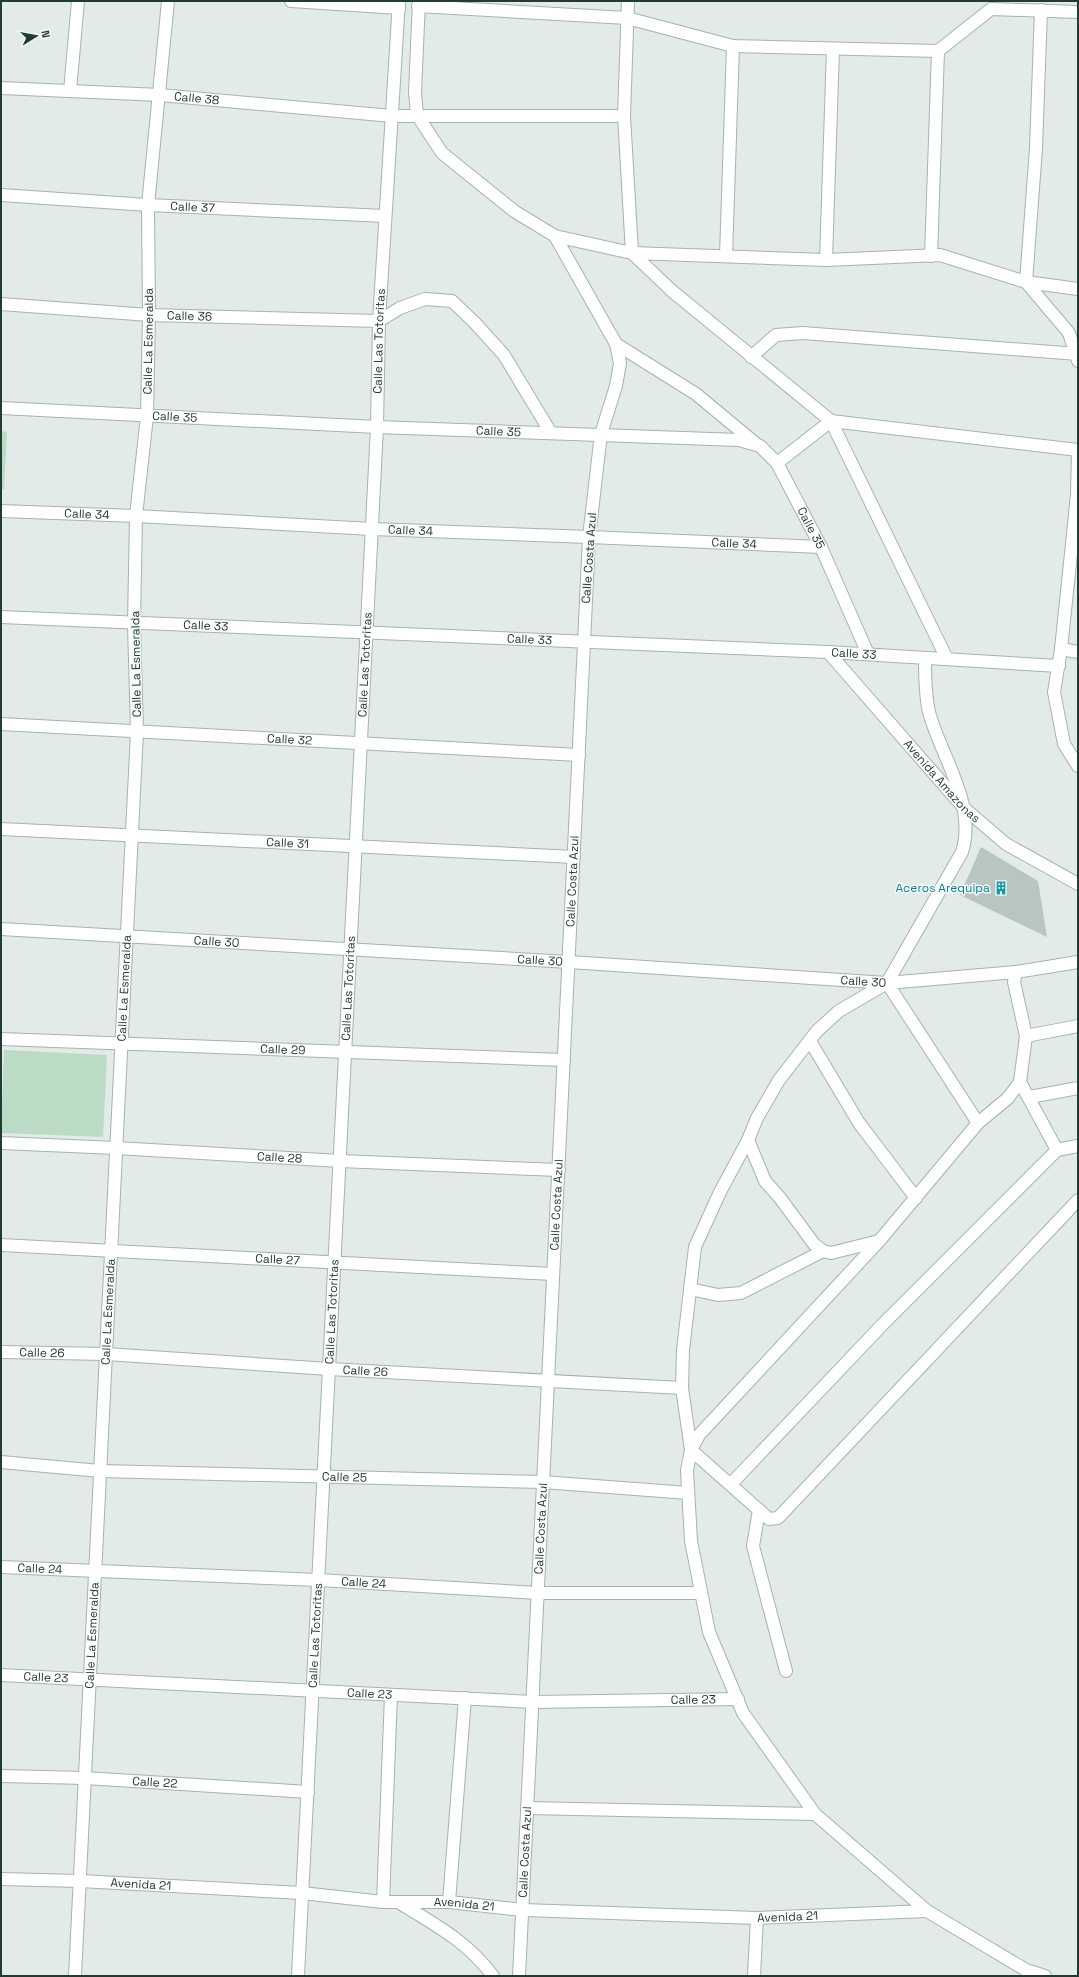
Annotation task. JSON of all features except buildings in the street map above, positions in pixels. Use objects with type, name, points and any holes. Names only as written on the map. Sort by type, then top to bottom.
[{"type":"street","points":[[70,91],[78,1]]},
{"type":"street","name":"Calle La Esmeralda","points":[[75,1976],[137,732],[134,624],[136,516],[147,416],[149,315],[148,205],[160,95],[168,1]]},
{"type":"street","points":[[291,1],[399,4]]},
{"type":"street","points":[[628,1],[624,116],[632,253],[672,291],[751,357],[832,421],[947,659]]},
{"type":"street","name":"Calle Las Totoritas","points":[[298,1976],[367,633],[377,427],[379,321],[399,4]]},
{"type":"street","points":[[1078,12],[992,9],[938,51],[733,46],[627,18],[418,4],[415,92],[417,115],[442,153],[514,211],[555,236],[632,253],[826,260],[940,255],[1026,282],[1078,289]]},
{"type":"street","points":[[751,357],[776,335],[803,333],[1077,356],[1069,333],[1026,282],[1036,148],[1041,10]]},
{"type":"street","points":[[726,256],[733,46]]},
{"type":"street","points":[[826,260],[832,49]]},
{"type":"street","points":[[931,256],[938,51]]},
{"type":"street","name":"Calle 38","points":[[1,88],[160,95],[392,116],[624,116]]},
{"type":"street","name":"Calle 37","points":[[1,195],[148,205],[385,216]]},
{"type":"street","points":[[555,236],[616,344],[696,394],[760,446]]},
{"type":"street","points":[[379,321],[400,308],[425,299],[452,301],[475,323],[504,355],[550,433]]},
{"type":"street","name":"Calle 36","points":[[1,304],[149,315],[379,321]]},
{"type":"street","name":"Calle Costa Azul","points":[[519,1976],[589,537],[601,434],[618,378],[620,363],[616,344]]},
{"type":"street","name":"Calle 35","points":[[1,408],[377,427],[738,440],[760,446],[778,463],[820,547],[868,654]]},
{"type":"street","points":[[778,463],[832,421],[1078,451],[1075,544],[1062,649],[1054,692],[1064,744],[1078,766]]},
{"type":"street","name":"Calle 34","points":[[1,511],[136,516],[372,529],[820,547]]},
{"type":"street","name":"Calle 33","points":[[1,617],[134,624],[828,652],[1059,666]]},
{"type":"street","points":[[1062,649],[1078,652]]},
{"type":"street","name":"Avenida Amazonas","points":[[828,652],[964,808],[1006,844],[1078,884]]},
{"type":"street","points":[[925,658],[925,678],[929,712],[964,808],[965,841],[962,852],[887,983],[839,1011],[817,1031],[779,1080],[757,1118],[748,1140],[720,1192],[694,1248],[683,1350],[682,1388],[691,1450],[769,1519],[778,1518],[1078,1200]]},
{"type":"street","name":"Calle 32","points":[[1,724],[579,755]]},
{"type":"street","name":"Calle 31","points":[[1,829],[574,857]]},
{"type":"street","name":"Calle 30","points":[[1,929],[127,935],[887,983],[1016,972],[1078,962]]},
{"type":"street","points":[[1016,972],[1014,982],[1026,1036],[1020,1082],[1008,1098],[978,1123],[880,1240],[699,1435],[691,1450],[687,1470],[691,1541],[701,1593],[710,1632],[743,1713],[816,1814],[927,1911],[1026,1970],[1045,1976]]},
{"type":"street","points":[[887,983],[978,1123]]},
{"type":"street","points":[[1026,1036],[1078,1026]]},
{"type":"street","name":"Calle 29","points":[[1,1039],[564,1060]]},
{"type":"street","points":[[810,1041],[859,1123],[916,1198]]},
{"type":"street","points":[[1020,1082],[1030,1097],[1057,1150]]},
{"type":"street","points":[[1030,1097],[1078,1088]]},
{"type":"street","points":[[748,1140],[765,1181],[780,1198],[807,1236],[823,1251],[831,1253],[839,1252],[880,1240]]},
{"type":"street","name":"Calle 28","points":[[1,1143],[116,1148],[340,1162],[559,1170]]},
{"type":"street","points":[[731,1484],[883,1324],[1057,1150],[1078,1146]]},
{"type":"street","name":"Calle 27","points":[[1,1245],[553,1274]]},
{"type":"street","points":[[690,1290],[718,1295],[741,1294],[823,1251]]},
{"type":"street","name":"Calle 26","points":[[1,1352],[106,1354],[329,1369],[682,1388]]},
{"type":"street","name":"Calle 25","points":[[1,1462],[100,1471],[324,1478],[543,1482],[688,1493]]},
{"type":"street","points":[[759,1510],[753,1546],[786,1670]]},
{"type":"street","name":"Calle 24","points":[[1,1567],[318,1580],[538,1593],[701,1593]]},
{"type":"street","name":"Calle 23","points":[[1,1676],[533,1702],[738,1699]]},
{"type":"street","points":[[383,1902],[391,1695]]},
{"type":"street","points":[[449,1902],[465,1698]]},
{"type":"street","name":"Calle 22","points":[[1,1776],[85,1778],[308,1792]]},
{"type":"street","points":[[528,1808],[816,1814]]},
{"type":"street","name":"Avenida 21","points":[[1,1879],[80,1881],[302,1893],[383,1902],[449,1902],[523,1910],[757,1918],[927,1911]]},
{"type":"street","points":[[398,1902],[453,1936],[472,1950],[493,1976]]},
{"type":"street","points":[[754,1976],[757,1918]]},
{"type":"green space","points":[[1,431],[7,432],[4,489],[1,489]]},
{"type":"green space","points":[[4,1050],[107,1055],[103,1137],[1,1133]]},
{"type":"place","name":"Aceros Arequipa","points":[[1001,888]]}]
